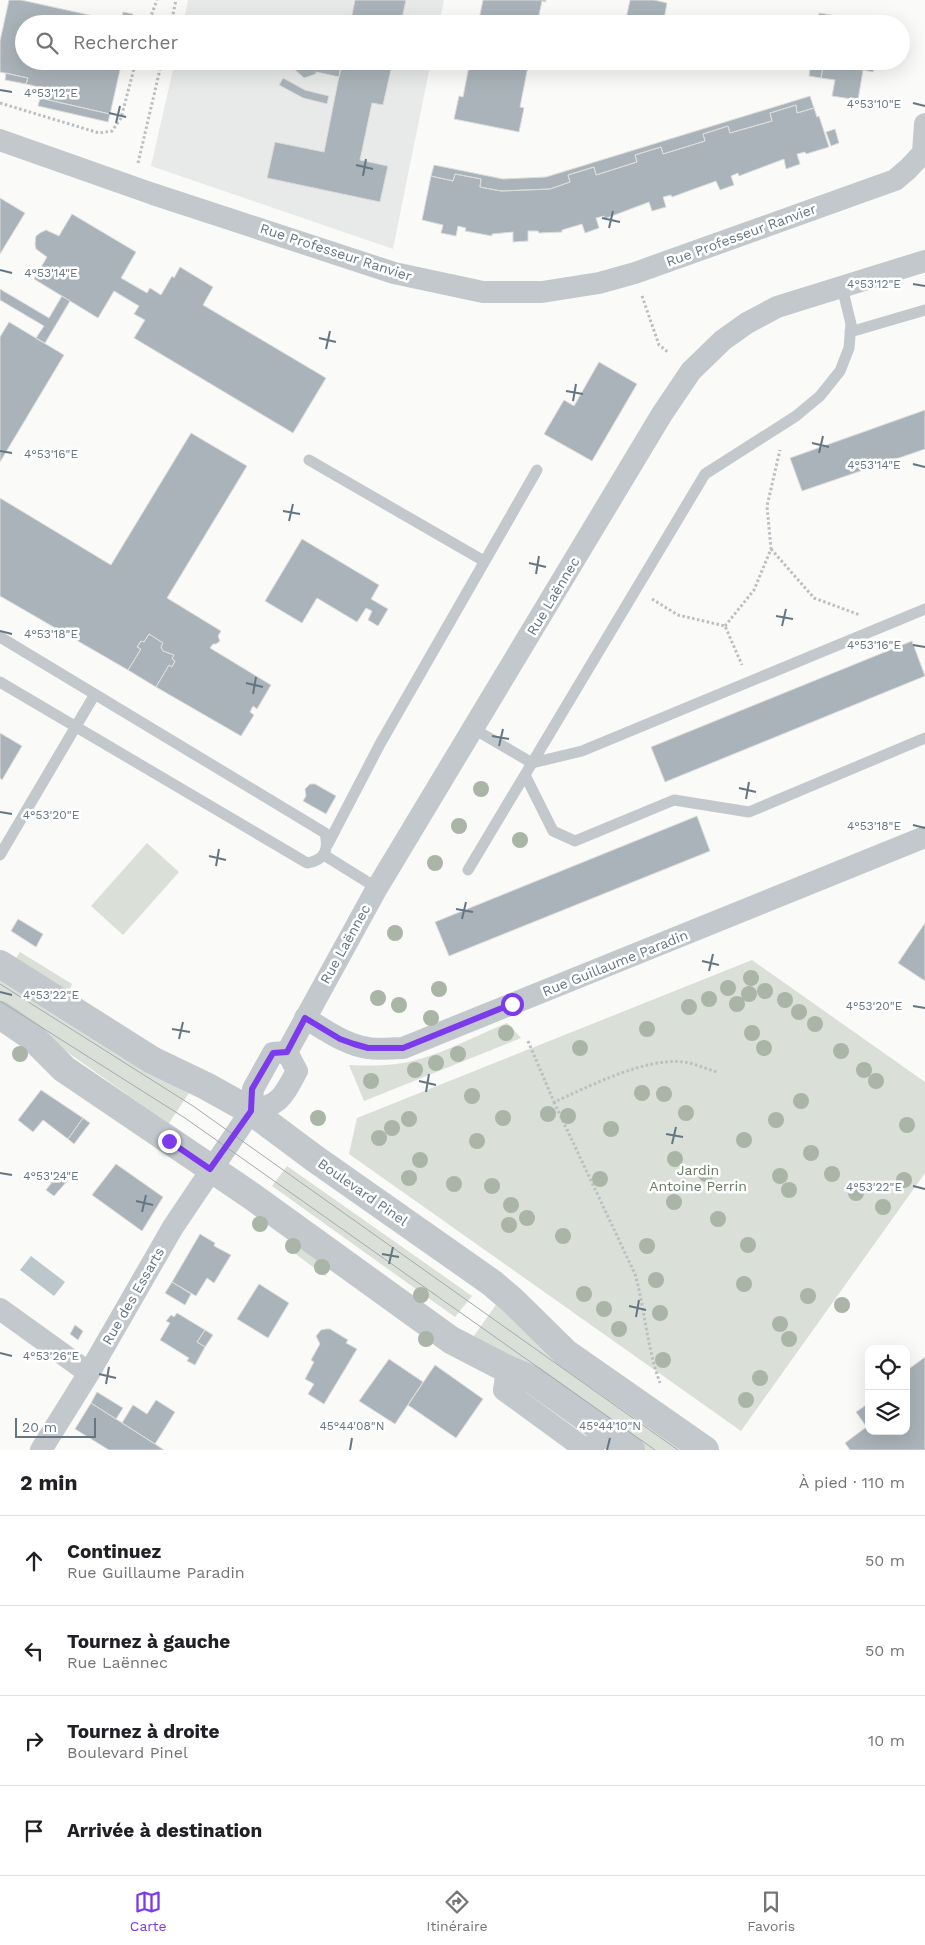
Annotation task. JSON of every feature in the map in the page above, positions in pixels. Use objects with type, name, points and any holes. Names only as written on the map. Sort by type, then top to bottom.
[{"type":"street","points":[[924,153],[925,124]]},
{"type":"street","name":"Rue Professeur Ranvier","points":[[0,140],[153,194],[394,273],[483,292],[542,292],[599,283],[635,273],[895,180],[924,153]]},
{"type":"street","name":"Rue Laënnec","points":[[287,1052],[377,888],[662,414],[691,371],[724,340],[748,323],[777,307],[925,261]]},
{"type":"street","name":"Rue Guillaume Paradin","points":[[305,1018],[340,1039],[354,1044],[368,1048],[403,1048],[925,837]]},
{"type":"street","name":"Boulevard Pinel","points":[[0,964],[152,1060],[206,1086],[251,1111],[314,1158],[492,1283],[566,1353],[705,1450]]},
{"type":"street","points":[[0,1016],[32,1037],[64,1069],[253,1198],[452,1340],[507,1369],[533,1380],[631,1450]]},
{"type":"street","points":[[210,1169],[251,1111],[252,1089],[273,1053],[287,1052],[297,1071],[283,1096],[268,1108],[251,1111]]},
{"type":"street","name":"Rue des Essarts","points":[[41,1450],[89,1373],[173,1227],[210,1169]]},
{"type":"street","points":[[0,1309],[89,1373]]},
{"type":"lane","points":[[468,870],[705,474],[796,416],[820,396],[840,371],[849,348],[851,324],[842,287]]},
{"type":"lane","points":[[850,332],[925,310]]},
{"type":"lane","points":[[309,460],[484,561]]},
{"type":"lane","points":[[0,682],[307,863],[315,862],[326,850],[380,744],[537,470]]},
{"type":"lane","points":[[474,729],[532,763],[582,751],[925,609]]},
{"type":"lane","points":[[0,637],[325,833],[326,850],[377,888]]},
{"type":"lane","points":[[0,855],[95,694]]},
{"type":"lane","points":[[525,775],[553,831],[575,841],[674,800],[749,812],[925,738]]},
{"type":"path","points":[[151,15],[157,0]]},
{"type":"path","points":[[173,15],[176,0]]},
{"type":"path","points":[[0,103],[99,133],[112,131],[121,118],[134,70]]},
{"type":"path","points":[[138,166],[160,70]]},
{"type":"path","points":[[642,296],[659,345],[669,353]]},
{"type":"path","points":[[725,626],[754,590],[771,549],[767,506],[787,422]]},
{"type":"path","points":[[771,549],[814,598],[887,624]]},
{"type":"path","points":[[636,590],[678,615],[725,626]]},
{"type":"path","points":[[725,626],[749,682]]},
{"type":"path","points":[[528,1041],[554,1102],[635,1274],[643,1303],[648,1339],[660,1383]]},
{"type":"path","points":[[554,1102],[614,1076],[651,1064],[683,1062],[717,1072]]},
{"type":"shaded area","points":[[188,0],[444,0],[441,15],[185,15]]},
{"type":"shaded area","points":[[173,70],[429,70],[393,249],[151,166]]},
{"type":"shaded area","points":[[31,1256],[65,1282],[54,1296],[20,1270]]},
{"type":"green space","points":[[147,843],[179,872],[123,935],[91,906]]},
{"type":"green space","points":[[20,952],[72,984],[69,992],[16,958]]},
{"type":"green space","name":"Jardin Antoine Perrin","points":[[752,960],[925,1082],[925,1173],[741,1431],[349,1154],[357,1118]]},
{"type":"green space","points":[[0,976],[191,1090],[169,1123],[0,1007]]},
{"type":"green space","points":[[507,1023],[521,1038],[364,1101],[349,1065],[383,1065],[416,1060]]},
{"type":"green space","points":[[287,1166],[472,1296],[455,1317],[272,1186]]},
{"type":"green space","points":[[292,1238],[331,1267],[325,1276],[286,1247]]},
{"type":"green space","points":[[498,1302],[687,1450],[646,1450],[527,1365],[471,1340]]},
{"type":"building","points":[[9,0],[21,0],[89,15],[15,15],[15,70],[120,70],[110,114],[40,98],[43,88],[26,84],[28,78],[0,72],[0,41]]},
{"type":"building","points":[[355,0],[406,0],[403,15],[352,15]]},
{"type":"building","points":[[483,0],[546,0],[546,2],[542,1],[539,15],[480,15]]},
{"type":"building","points":[[630,0],[654,0],[667,3],[665,15],[627,15]]},
{"type":"building","points":[[123,12],[133,15],[122,15]]},
{"type":"building","points":[[295,70],[341,70],[339,77],[316,72],[316,74],[304,78]]},
{"type":"building","points":[[340,70],[391,70],[383,105],[372,103],[360,160],[388,166],[380,202],[267,178],[275,142],[324,152]]},
{"type":"building","points":[[468,70],[527,70],[520,107],[524,108],[519,132],[454,119],[459,96],[463,97]]},
{"type":"building","points":[[810,70],[822,70],[821,78],[809,76]]},
{"type":"building","points":[[822,70],[863,70],[858,100],[832,96],[835,80],[821,78]]},
{"type":"building","points":[[6,73],[28,78],[26,84],[5,80]]},
{"type":"building","points":[[283,78],[305,90],[329,96],[327,104],[303,98],[279,85]]},
{"type":"building","points":[[810,96],[814,108],[797,113],[796,105],[770,113],[772,121],[730,133],[728,126],[703,134],[705,141],[663,154],[661,147],[635,155],[637,162],[596,175],[594,167],[568,175],[570,182],[550,189],[501,191],[480,187],[481,179],[455,174],[453,181],[431,176],[434,165],[503,179],[546,177]]},
{"type":"building","points":[[40,98],[110,114],[108,122],[38,106]]},
{"type":"building","points":[[796,105],[797,113],[814,108],[817,117],[819,116],[829,147],[806,154],[805,152],[797,154],[800,164],[786,169],[784,159],[739,176],[738,173],[731,176],[734,185],[720,190],[716,181],[672,197],[671,195],[663,197],[666,207],[652,211],[649,202],[604,219],[604,216],[596,218],[599,228],[585,233],[582,224],[562,230],[562,232],[539,233],[538,231],[528,231],[528,241],[513,242],[513,232],[492,234],[492,236],[465,231],[466,228],[458,226],[456,236],[441,233],[443,225],[422,220],[431,176],[453,181],[455,174],[481,179],[480,187],[501,191],[550,189],[570,182],[568,175],[594,167],[596,175],[637,162],[635,155],[661,147],[663,154],[705,141],[703,134],[728,126],[730,133],[772,121],[770,113]]},
{"type":"building","points":[[835,129],[839,143],[831,146],[826,132]]},
{"type":"building","points":[[0,198],[25,213],[0,254]]},
{"type":"building","points":[[72,214],[136,252],[121,278],[147,293],[150,288],[161,295],[172,276],[174,278],[180,267],[213,287],[203,305],[326,378],[293,433],[134,338],[145,320],[134,314],[139,306],[114,291],[98,318],[34,279],[47,257],[36,249],[36,236],[46,230],[59,236]]},
{"type":"building","points":[[0,289],[49,318],[62,296],[70,301],[45,343],[36,338],[44,326],[0,300]]},
{"type":"building","points":[[9,322],[64,355],[0,462],[0,337]]},
{"type":"building","points":[[599,362],[637,384],[592,461],[544,434],[564,400],[574,406]]},
{"type":"building","points":[[925,410],[925,449],[802,491],[790,458]]},
{"type":"building","points":[[191,433],[247,466],[167,598],[221,631],[218,636],[220,641],[213,644],[210,648],[271,685],[257,709],[253,706],[250,712],[254,715],[241,736],[156,687],[169,665],[172,667],[175,661],[172,659],[174,655],[163,651],[161,647],[163,643],[149,634],[144,642],[141,641],[137,647],[141,649],[128,670],[0,596],[0,498],[111,565]]},
{"type":"building","points":[[302,539],[379,585],[371,599],[388,609],[378,626],[368,620],[372,611],[366,608],[357,622],[317,598],[302,623],[265,601]]},
{"type":"building","points":[[149,634],[163,643],[161,647],[163,651],[174,655],[172,659],[175,661],[172,667],[169,665],[156,687],[128,670],[141,649],[137,647],[141,641],[144,642]]},
{"type":"building","points":[[912,641],[925,676],[665,782],[651,747]]},
{"type":"building","points":[[0,733],[22,746],[2,780],[0,778]]},
{"type":"building","points":[[310,784],[315,784],[336,796],[326,814],[303,801],[306,796],[305,789]]},
{"type":"building","points":[[697,816],[710,851],[449,956],[435,922]]},
{"type":"building","points":[[18,919],[43,934],[36,947],[11,931]]},
{"type":"building","points":[[925,923],[925,981],[898,963]]},
{"type":"building","points":[[41,1090],[83,1118],[68,1139],[43,1120],[33,1132],[18,1120]]},
{"type":"building","points":[[83,1118],[90,1123],[74,1144],[68,1139]]},
{"type":"building","points":[[116,1164],[163,1197],[142,1231],[92,1195]]},
{"type":"building","points":[[59,1173],[68,1180],[54,1196],[46,1190]]},
{"type":"building","points":[[200,1234],[215,1243],[214,1246],[231,1255],[214,1283],[207,1278],[196,1296],[172,1282]]},
{"type":"building","points":[[172,1282],[191,1294],[185,1305],[165,1293]]},
{"type":"building","points":[[259,1284],[289,1303],[268,1338],[237,1319]]},
{"type":"building","points":[[177,1313],[205,1330],[197,1342],[205,1347],[195,1365],[187,1361],[189,1358],[160,1340],[170,1323],[166,1321],[171,1315],[174,1317]]},
{"type":"building","points":[[75,1325],[83,1331],[78,1340],[70,1334]]},
{"type":"building","points":[[330,1329],[348,1340],[346,1343],[357,1349],[324,1404],[308,1394],[314,1384],[305,1379],[314,1362],[311,1360],[320,1344],[316,1336],[321,1330]]},
{"type":"building","points":[[205,1330],[213,1335],[205,1347],[197,1342]]},
{"type":"building","points":[[925,1357],[925,1450],[850,1450],[845,1443],[865,1428],[865,1435],[910,1435],[910,1368]]},
{"type":"building","points":[[389,1359],[423,1382],[395,1424],[359,1401]]},
{"type":"building","points":[[435,1365],[483,1399],[456,1438],[408,1405]]},
{"type":"building","points":[[97,1392],[123,1408],[116,1419],[91,1403]]},
{"type":"building","points":[[156,1400],[175,1412],[155,1444],[122,1423],[133,1405],[147,1414]]},
{"type":"building","points":[[91,1403],[164,1450],[109,1450],[75,1429]]},
{"type":"building","points":[[865,1406],[865,1425],[856,1412]]},
{"type":"tram line","points":[[0,984],[193,1106],[678,1450]]},
{"type":"tram line","points":[[0,1001],[185,1118],[655,1450]]},
{"type":"route","points":[[169,1141],[210,1169],[251,1111],[252,1089],[273,1053],[287,1052],[305,1018],[340,1039],[354,1044],[368,1048],[403,1048],[512,1004]]}]
